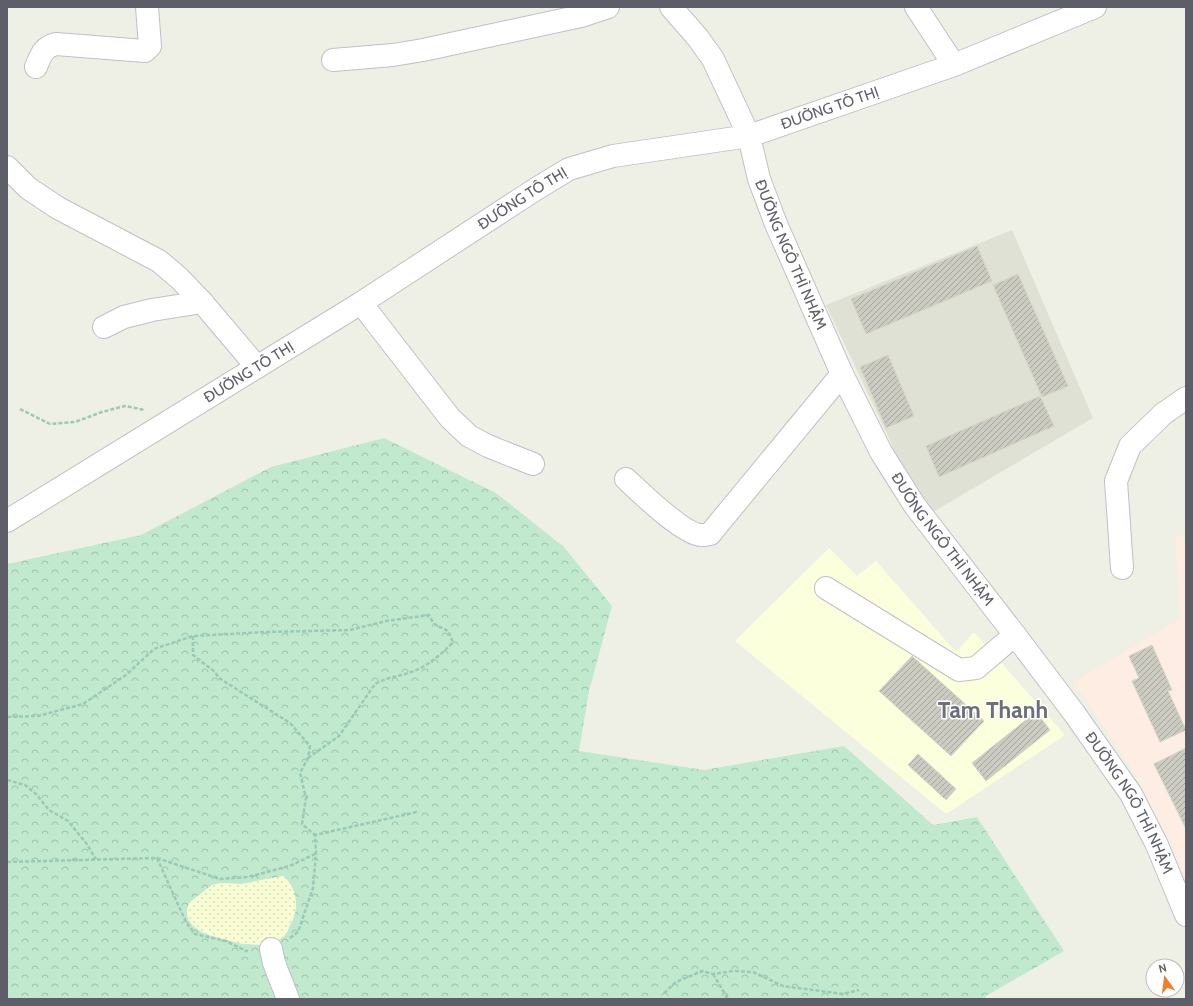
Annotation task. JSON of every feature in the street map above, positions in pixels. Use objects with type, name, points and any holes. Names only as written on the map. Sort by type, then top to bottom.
[{"type":"street","points":[[36,67],[43,52],[49,46],[56,44],[145,51],[150,46],[147,7]]},
{"type":"street","points":[[333,60],[393,55],[423,50],[581,16],[608,7]]},
{"type":"street","name":"ĐƯỜNG NGÔ THÌ NHẬM","points":[[671,7],[698,38],[713,59],[749,136],[759,178],[776,224],[842,374],[881,452],[915,506],[1074,713],[1130,794],[1157,845],[1186,915]]},
{"type":"street","points":[[916,7],[954,65]]},
{"type":"street","name":"ĐƯỜNG TÔ THỊ","points":[[7,521],[361,303],[569,169],[613,156],[749,136],[954,65],[1095,7]]},
{"type":"street","points":[[7,167],[28,188],[58,208],[159,261],[179,278],[202,302],[257,367]]},
{"type":"street","points":[[104,327],[124,317],[152,310],[202,302]]},
{"type":"street","points":[[361,303],[450,418],[469,436],[488,446],[533,464]]},
{"type":"street","points":[[626,479],[684,528],[700,535],[710,534],[842,374]]},
{"type":"street","points":[[1122,568],[1116,480],[1130,446],[1163,414],[1186,398]]},
{"type":"street","points":[[826,588],[959,670],[976,668],[1015,635]]},
{"type":"street","points":[[271,949],[274,962],[288,999]]},
{"type":"path","points":[[20,409],[50,424],[75,422],[102,412],[125,406],[147,410],[168,422]]},
{"type":"path","points":[[7,717],[38,716],[83,704],[126,675],[154,649],[193,636],[265,632],[350,630],[386,621],[429,615],[434,624],[448,631],[453,642],[438,657],[414,671],[384,679],[375,684],[339,736],[308,758]]},
{"type":"path","points":[[157,858],[186,922],[195,934],[226,942],[246,951],[277,949],[298,932],[313,888],[316,853],[315,835],[302,824],[306,798],[300,773],[308,758],[310,746],[290,723],[219,678],[215,672],[193,655],[193,636]]},
{"type":"path","points":[[7,780],[26,785],[36,794],[49,810],[68,821],[86,843],[97,860]]},
{"type":"path","points":[[315,835],[417,812]]},
{"type":"path","points":[[7,862],[157,858],[220,879],[247,877],[271,871],[292,865],[316,853]]},
{"type":"path","points":[[664,993],[676,982],[702,971],[712,974],[733,971],[753,972],[783,986],[843,994],[859,990]]},
{"type":"path","points":[[712,974],[728,999]]},
{"type":"shaded area","points":[[1012,230],[1093,418],[933,512],[896,453],[826,305]]},
{"type":"shaded area","points":[[1175,534],[1186,537],[1186,882],[1135,774],[1074,682],[1180,619]]},
{"type":"shaded area","points":[[829,548],[857,576],[876,561],[956,652],[974,632],[1065,735],[946,814],[735,641]]},
{"type":"green space","points":[[384,438],[496,493],[564,547],[612,606],[589,691],[579,751],[704,770],[844,746],[933,825],[977,817],[1064,951],[986,996],[985,999],[7,999],[7,564],[141,535],[271,467]],"holes":[[[283,876],[294,918],[286,934],[270,943],[259,945],[242,944],[224,939],[193,925],[189,920],[187,911],[190,902],[212,885],[221,883],[241,884]]]},
{"type":"sand","points":[[283,876],[294,891],[296,909],[287,933],[280,939],[264,944],[235,942],[203,933],[189,920],[187,909],[190,902],[212,885],[221,883],[241,884]]},
{"type":"building","points":[[977,246],[992,281],[866,334],[851,299]]},
{"type":"building","points":[[1018,274],[1068,386],[1042,397],[993,285]]},
{"type":"building","points":[[888,355],[914,416],[886,428],[860,367]]},
{"type":"building","points":[[1040,396],[1054,426],[939,477],[926,446]]},
{"type":"building","points":[[1152,645],[1172,690],[1168,691],[1186,730],[1160,742],[1132,681],[1139,678],[1129,656]]},
{"type":"building","points":[[912,656],[984,721],[951,756],[879,691]]},
{"type":"building","points":[[1036,712],[1050,730],[986,781],[972,763]]},
{"type":"building","points":[[1186,748],[1186,829],[1154,764]]},
{"type":"building","points":[[918,754],[956,789],[946,800],[908,765]]},
{"type":"district","name":"Tam Thanh","points":[[993,710]]}]
